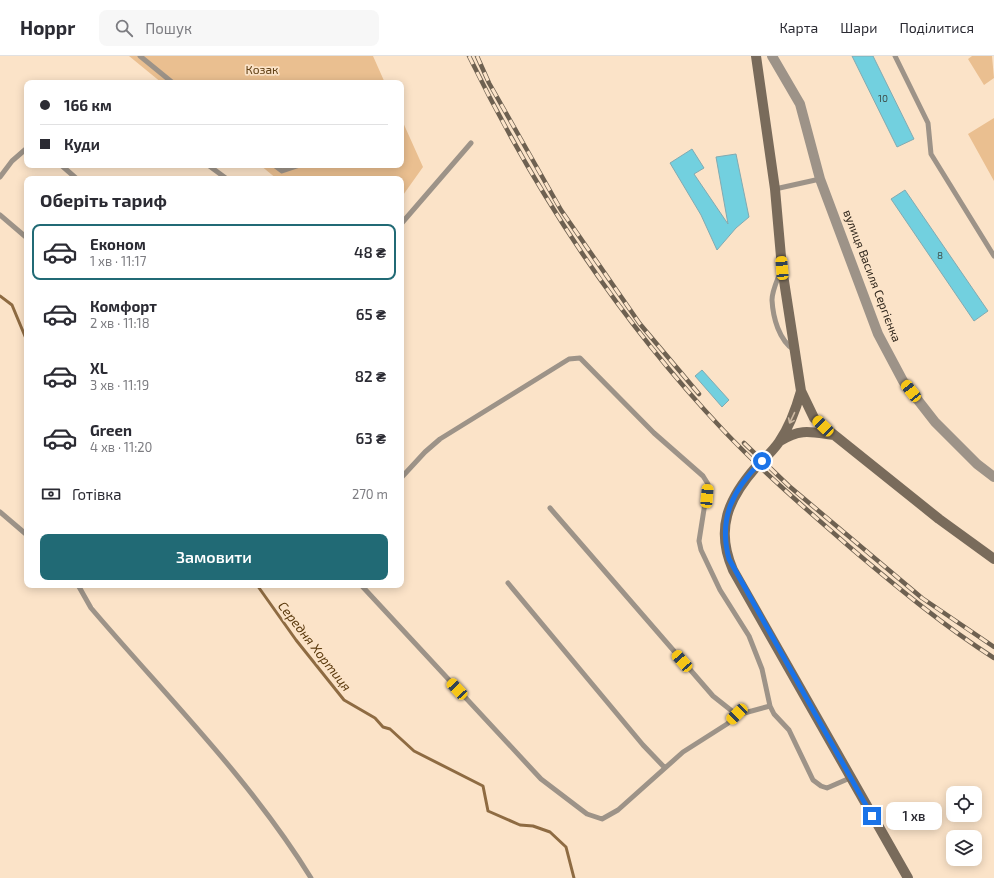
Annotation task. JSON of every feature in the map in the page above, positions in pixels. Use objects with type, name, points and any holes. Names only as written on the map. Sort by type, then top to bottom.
[{"type":"street","points":[[756,56],[776,190],[782,268],[801,391],[814,418],[939,519],[994,559]]},
{"type":"street","name":"вулиця Василя Сергієнка","points":[[772,56],[800,104],[820,179],[878,334],[903,381],[936,422],[977,464],[994,477]]},
{"type":"street","points":[[801,391],[794,416],[779,442],[749,475],[730,503],[724,526],[725,546],[734,570],[850,778],[908,878]]},
{"type":"street","points":[[779,442],[794,433],[814,432],[834,435]]},
{"type":"lane","points":[[140,56],[169,80]]},
{"type":"lane","points":[[894,56],[928,123],[931,154],[994,256]]},
{"type":"lane","points":[[404,221],[472,143]]},
{"type":"lane","points":[[0,177],[12,161],[24,151]]},
{"type":"lane","points":[[64,168],[74,176]]},
{"type":"lane","points":[[212,168],[223,176]]},
{"type":"lane","points":[[277,168],[282,172],[292,168]]},
{"type":"lane","points":[[776,190],[820,179]]},
{"type":"lane","points":[[0,215],[24,235]]},
{"type":"lane","points":[[782,268],[772,299],[776,322],[785,344],[795,351]]},
{"type":"lane","points":[[404,475],[425,452],[451,431],[569,359],[580,358],[654,433],[703,476],[708,484],[699,541],[701,550],[720,590],[749,636],[762,669],[770,706],[774,714],[788,730],[813,780],[821,786],[827,788],[850,778]]},
{"type":"lane","points":[[550,508],[713,696],[722,705],[737,714]]},
{"type":"lane","points":[[0,512],[24,532]]},
{"type":"lane","points":[[508,583],[643,745],[665,768]]},
{"type":"lane","points":[[80,588],[91,608],[240,780],[294,850],[311,878]]},
{"type":"lane","points":[[364,588],[541,779],[587,814],[602,819],[618,810],[683,752],[717,730],[737,714],[770,706]]},
{"type":"green space","name":"Козак","points":[[129,56],[373,56],[384,80],[158,80]]},
{"type":"green space","points":[[972,56],[992,56],[994,78],[984,85],[968,59]]},
{"type":"green space","points":[[994,118],[994,181],[968,134]]},
{"type":"green space","points":[[404,125],[423,167],[404,194],[404,176],[273,176],[264,168],[404,168]]},
{"type":"building","points":[[852,56],[873,56],[914,139],[897,147]]},
{"type":"building","points":[[692,149],[704,168],[694,174],[728,224],[716,157],[736,154],[749,217],[736,228],[717,250],[701,215],[670,163]]},
{"type":"building","points":[[905,190],[988,311],[974,321],[891,199]]},
{"type":"building","points":[[702,370],[729,400],[722,407],[695,376]]},
{"type":"waterway","name":"Середня Хортиця","points":[[0,296],[12,305],[24,334]]},
{"type":"waterway","name":"Середня Хортиця","points":[[259,588],[296,640],[344,700],[375,718],[383,727],[390,729],[414,751],[483,786],[488,811],[520,825],[533,826],[550,832],[566,847],[574,878]]},
{"type":"railway","points":[[469,56],[522,156],[582,253],[615,300],[686,389],[739,447],[770,477],[869,564],[957,633],[994,658]]},
{"type":"railway","points":[[477,56],[489,83],[561,210],[640,324],[699,394]]},
{"type":"railway","points":[[744,443],[789,486],[922,598],[994,647]]},
{"type":"route","points":[[762,461],[749,475],[730,503],[724,526],[725,546],[729,559],[872,816]]}]
